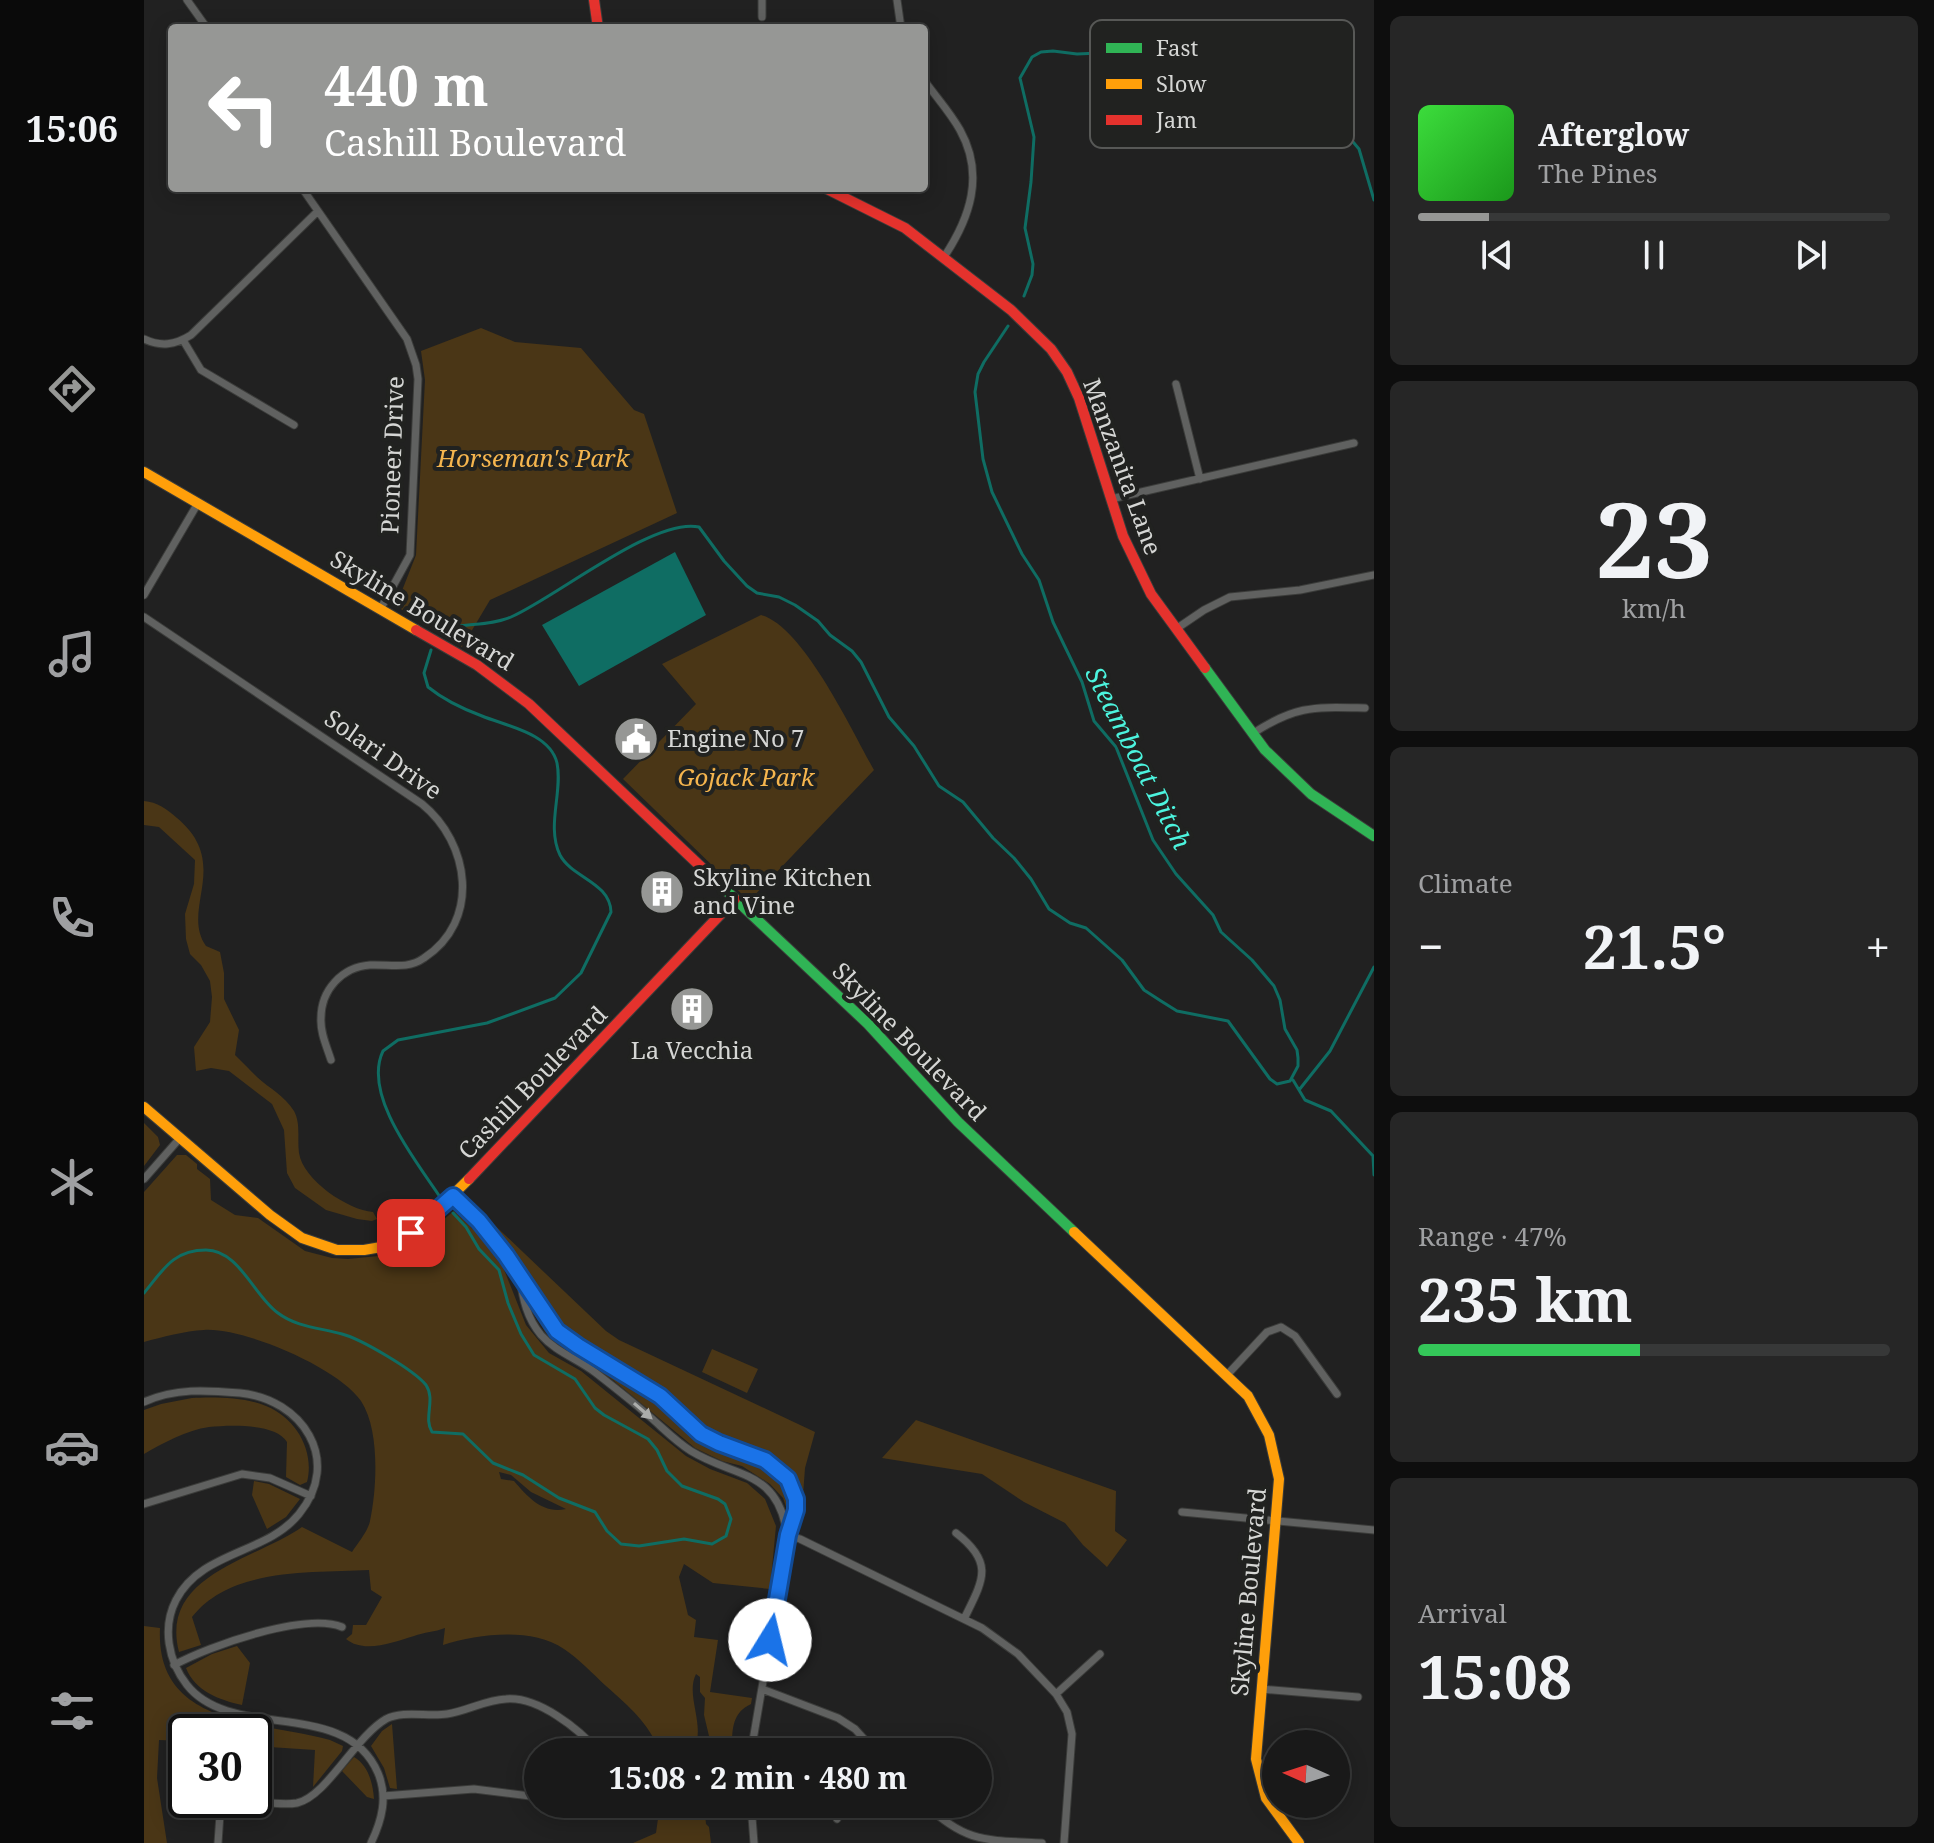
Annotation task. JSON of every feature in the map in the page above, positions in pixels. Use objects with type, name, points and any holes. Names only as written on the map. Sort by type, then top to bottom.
[{"type":"street","points":[[187,0],[204,24]]},
{"type":"street","points":[[594,0],[597,24]]},
{"type":"street","points":[[762,0],[762,17]]},
{"type":"street","points":[[897,0],[900,24]]},
{"type":"street","points":[[928,85],[959,128],[971,159],[973,176],[973,192],[965,223],[944,257]]},
{"type":"street","name":"Pioneer Drive","points":[[305,192],[407,339],[416,365],[418,379],[410,555],[381,608]]},
{"type":"street","name":"Manzanita Lane","points":[[834,192],[891,219],[944,257],[1032,328],[1060,360],[1079,398],[1111,499],[1139,573],[1252,734],[1280,766],[1311,794],[1374,836]]},
{"type":"street","points":[[144,339],[168,344],[191,335],[318,211]]},
{"type":"street","points":[[183,340],[201,370],[294,425]]},
{"type":"street","points":[[1176,384],[1200,479]]},
{"type":"street","points":[[1111,499],[1354,443]]},
{"type":"street","name":"Skyline Boulevard","points":[[144,472],[381,608],[477,665],[512,690],[885,1040],[958,1122],[1248,1396],[1274,1446],[1279,1479],[1256,1743],[1258,1773],[1272,1810],[1299,1843]]},
{"type":"street","points":[[144,595],[198,503]]},
{"type":"street","points":[[1176,629],[1230,597],[1300,590],[1374,575]]},
{"type":"street","name":"Solari Drive","points":[[144,617],[422,804],[445,825],[453,840],[460,857],[463,889],[461,903],[449,931],[432,952],[415,964],[360,966],[340,976],[326,995],[320,1017],[331,1060]]},
{"type":"street","points":[[1252,734],[1299,709],[1365,708]]},
{"type":"street","name":"Cashill Boulevard","points":[[144,1107],[285,1227],[312,1243],[337,1250],[375,1249],[399,1241],[453,1196],[735,899]]},
{"type":"street","points":[[144,1179],[180,1138]]},
{"type":"street","points":[[453,1196],[489,1234],[549,1321],[567,1339],[660,1396],[710,1439],[765,1460],[788,1479],[796,1499],[796,1510],[788,1535],[753,1738]]},
{"type":"street","points":[[520,1277],[527,1312],[549,1343],[612,1385],[685,1447],[701,1457],[756,1479],[779,1505],[788,1535]]},
{"type":"street","points":[[1227,1375],[1267,1332],[1281,1327],[1295,1336],[1337,1394]]},
{"type":"street","points":[[144,1402],[170,1393],[201,1390],[247,1394],[275,1401],[299,1419],[310,1436],[317,1468],[311,1496],[300,1514],[287,1527],[214,1564],[184,1587],[174,1605],[169,1645],[174,1665],[188,1687],[211,1704],[238,1713],[329,1730],[357,1745],[375,1767],[383,1796],[381,1817],[371,1843]]},
{"type":"street","points":[[144,1504],[242,1474],[270,1478],[311,1496]]},
{"type":"street","points":[[1182,1512],[1374,1530]]},
{"type":"street","points":[[956,1533],[976,1550],[981,1563],[979,1586],[964,1619]]},
{"type":"street","points":[[788,1535],[964,1619],[1010,1647],[1056,1694],[1067,1712],[1072,1734],[1064,1843]]},
{"type":"street","points":[[174,1665],[216,1645],[264,1632],[324,1624],[342,1627]]},
{"type":"street","points":[[1056,1694],[1100,1654]]},
{"type":"street","points":[[762,1689],[838,1718],[863,1738]]},
{"type":"street","points":[[1261,1689],[1358,1697]]},
{"type":"street","points":[[272,1802],[290,1804],[319,1790],[357,1745],[391,1717],[450,1714],[497,1700],[514,1699],[536,1705],[571,1725],[584,1738]]},
{"type":"street","points":[[383,1796],[482,1789],[524,1795]]},
{"type":"street","points":[[218,1843],[220,1818]]},
{"type":"street","points":[[752,1818],[754,1843]]},
{"type":"street","points":[[939,1818],[949,1828],[966,1837],[1042,1843]]},
{"type":"green space","name":"Horseman's Park","points":[[481,328],[515,342],[581,348],[634,410],[644,414],[677,513],[490,600],[462,647],[396,606],[416,555],[425,380],[421,351]]},
{"type":"green space","name":"Gojack Park","points":[[761,615],[777,623],[809,659],[840,707],[874,770],[749,901],[623,779],[696,704],[662,664]]},
{"type":"green space","points":[[144,801],[162,806],[177,818],[193,835],[201,852],[200,932],[206,946],[220,952],[224,999],[239,1030],[235,1055],[294,1111],[299,1153],[309,1173],[328,1192],[351,1206],[373,1212],[377,1219],[357,1219],[326,1210],[295,1188],[287,1173],[284,1130],[272,1104],[229,1071],[211,1068],[196,1071],[194,1047],[210,1022],[212,997],[210,981],[190,954],[186,939],[185,914],[194,884],[195,860],[159,827],[144,825]]},
{"type":"green space","points":[[144,1123],[158,1137],[160,1145],[144,1166]]},
{"type":"green space","points":[[177,1155],[186,1155],[210,1179],[211,1200],[235,1215],[258,1218],[305,1251],[332,1258],[389,1255],[411,1246],[454,1211],[476,1232],[503,1267],[526,1325],[549,1353],[581,1371],[686,1456],[747,1483],[765,1499],[776,1526],[770,1589],[713,1583],[684,1564],[679,1577],[688,1615],[696,1620],[694,1637],[718,1640],[710,1692],[752,1698],[751,1704],[736,1718],[733,1738],[708,1738],[705,1698],[700,1692],[700,1677],[696,1674],[693,1692],[697,1738],[653,1738],[631,1709],[575,1657],[551,1642],[521,1635],[505,1635],[443,1645],[445,1628],[379,1645],[353,1643],[346,1639],[352,1634],[353,1625],[366,1625],[382,1597],[371,1590],[369,1570],[274,1576],[228,1589],[208,1601],[192,1617],[201,1645],[179,1652],[177,1626],[183,1605],[197,1587],[215,1573],[302,1527],[352,1552],[370,1521],[375,1476],[374,1443],[367,1413],[350,1388],[289,1352],[265,1342],[221,1331],[189,1332],[144,1342],[144,1192]],"holes":[[[499,1472],[511,1475],[531,1492],[566,1509],[543,1507],[514,1481],[501,1479]]]},
{"type":"green space","points":[[485,1216],[619,1340],[815,1432],[805,1468],[802,1509],[794,1479],[775,1459],[713,1435],[666,1395],[592,1351],[560,1327],[545,1307],[526,1270]]},
{"type":"green space","points":[[529,1299],[542,1321],[563,1343],[665,1406],[700,1439],[772,1470],[785,1483],[790,1494],[792,1504],[789,1515],[783,1498],[770,1484],[742,1466],[722,1461],[695,1448],[613,1380],[563,1348],[545,1332],[528,1303]]},
{"type":"green space","points":[[712,1349],[758,1369],[747,1393],[702,1372]]},
{"type":"green space","points":[[192,1398],[239,1399],[277,1411],[301,1437],[308,1459],[307,1482],[300,1485],[286,1477],[287,1442],[273,1431],[263,1428],[209,1427],[175,1438],[144,1454],[144,1410]]},
{"type":"green space","points":[[916,1420],[1116,1491],[1115,1531],[1127,1540],[1107,1567],[1065,1523],[1024,1502],[982,1474],[882,1458]]},
{"type":"green space","points":[[254,1481],[269,1484],[300,1499],[286,1517],[267,1529],[252,1495]]},
{"type":"green space","points":[[144,1626],[160,1628],[163,1661],[175,1685],[194,1702],[218,1714],[168,1714],[168,1740],[159,1740],[157,1778],[167,1843],[144,1843]]},
{"type":"green space","points":[[237,1646],[250,1663],[242,1705],[209,1693],[195,1683],[186,1668],[212,1654]]},
{"type":"green space","points":[[392,1724],[397,1789],[390,1788],[384,1768],[371,1746],[382,1731]]},
{"type":"green space","points":[[272,1728],[330,1740],[343,1746],[313,1787],[315,1750],[272,1747]]},
{"type":"green space","points":[[354,1757],[369,1775],[374,1799],[367,1797],[342,1771]]},
{"type":"green space","points":[[658,1818],[705,1818],[711,1843],[633,1843],[656,1833]]},
{"type":"shaded area","points":[[675,552],[706,615],[579,686],[542,625]]},
{"type":"waterway","name":"Steamboat Ditch","points":[[1024,296],[1033,264],[1025,228],[1034,137],[1020,78],[1032,57],[1041,52],[1090,53]]},
{"type":"waterway","name":"Steamboat Ditch","points":[[1354,143],[1359,149],[1374,200]]},
{"type":"waterway","name":"Steamboat Ditch","points":[[444,629],[511,617],[631,546],[680,527],[699,527],[747,586],[757,593],[779,597],[795,605],[852,651],[861,662],[889,717],[914,746],[939,786],[963,802],[1014,858],[1049,909],[1070,923],[1086,928],[1122,960],[1144,990],[1161,1001],[1177,1011],[1228,1021],[1270,1079],[1277,1084],[1290,1081],[1298,1066],[1297,1050],[1285,1029],[1274,986],[1252,960],[1221,932],[1213,915],[1176,874],[1153,840],[1116,747],[1094,721],[1082,682],[1053,622],[1039,580],[1022,554],[992,492],[983,459],[975,392],[978,374],[1008,326]]},
{"type":"waterway","name":"Steamboat Ditch","points":[[431,650],[424,673],[428,687],[461,707],[537,738],[553,753],[558,774],[554,832],[560,855],[598,887],[609,902],[611,912],[581,973],[555,998],[487,1023],[398,1040],[383,1051],[378,1068],[386,1107],[406,1147],[440,1197]]},
{"type":"waterway","points":[[1299,1090],[1330,1051],[1374,967]]},
{"type":"waterway","points":[[1293,1080],[1305,1100],[1331,1111],[1373,1156],[1374,1175]]},
{"type":"waterway","name":"Steamboat Ditch","points":[[144,1293],[163,1269],[185,1253],[218,1252],[237,1265],[269,1305],[285,1318],[351,1337],[387,1356],[420,1379],[429,1391],[432,1432],[463,1434],[493,1463],[523,1475],[559,1498],[595,1512],[607,1531],[621,1544],[639,1546],[684,1539],[712,1544],[726,1536],[731,1519],[725,1504],[682,1486],[667,1471],[648,1439],[604,1415],[595,1408],[575,1379],[534,1355],[508,1303],[499,1270],[453,1213]]},
{"type":"traffic: fast","points":[[1205,668],[1265,750],[1311,794],[1374,836]]},
{"type":"traffic: fast","points":[[717,882],[868,1024],[958,1122],[1074,1232]]},
{"type":"traffic: slow","points":[[144,472],[416,630]]},
{"type":"traffic: slow","points":[[144,1107],[270,1215],[302,1238],[337,1250],[387,1246],[421,1226],[469,1179]]},
{"type":"traffic: slow","points":[[1074,1232],[1248,1396],[1269,1435],[1279,1479],[1256,1759],[1266,1798],[1299,1843]]},
{"type":"traffic: jam","points":[[594,0],[597,24]]},
{"type":"traffic: jam","points":[[833,192],[905,228],[1011,310],[1051,349],[1067,372],[1079,398],[1123,536],[1151,594],[1205,668]]},
{"type":"traffic: jam","points":[[416,630],[477,665],[529,704],[717,882]]},
{"type":"traffic: jam","points":[[469,1179],[735,899]]},
{"type":"place","name":"Engine No 7","points":[[636,739]]},
{"type":"place","name":"Skyline Kitchen and Vine","points":[[662,892]]},
{"type":"place","name":"La Vecchia","points":[[692,1009]]},
{"type":"route","points":[[411,1233],[453,1196],[479,1221],[506,1255],[557,1331],[660,1396],[701,1434],[765,1460],[788,1479],[796,1499],[796,1510],[788,1535],[770,1640]]}]
